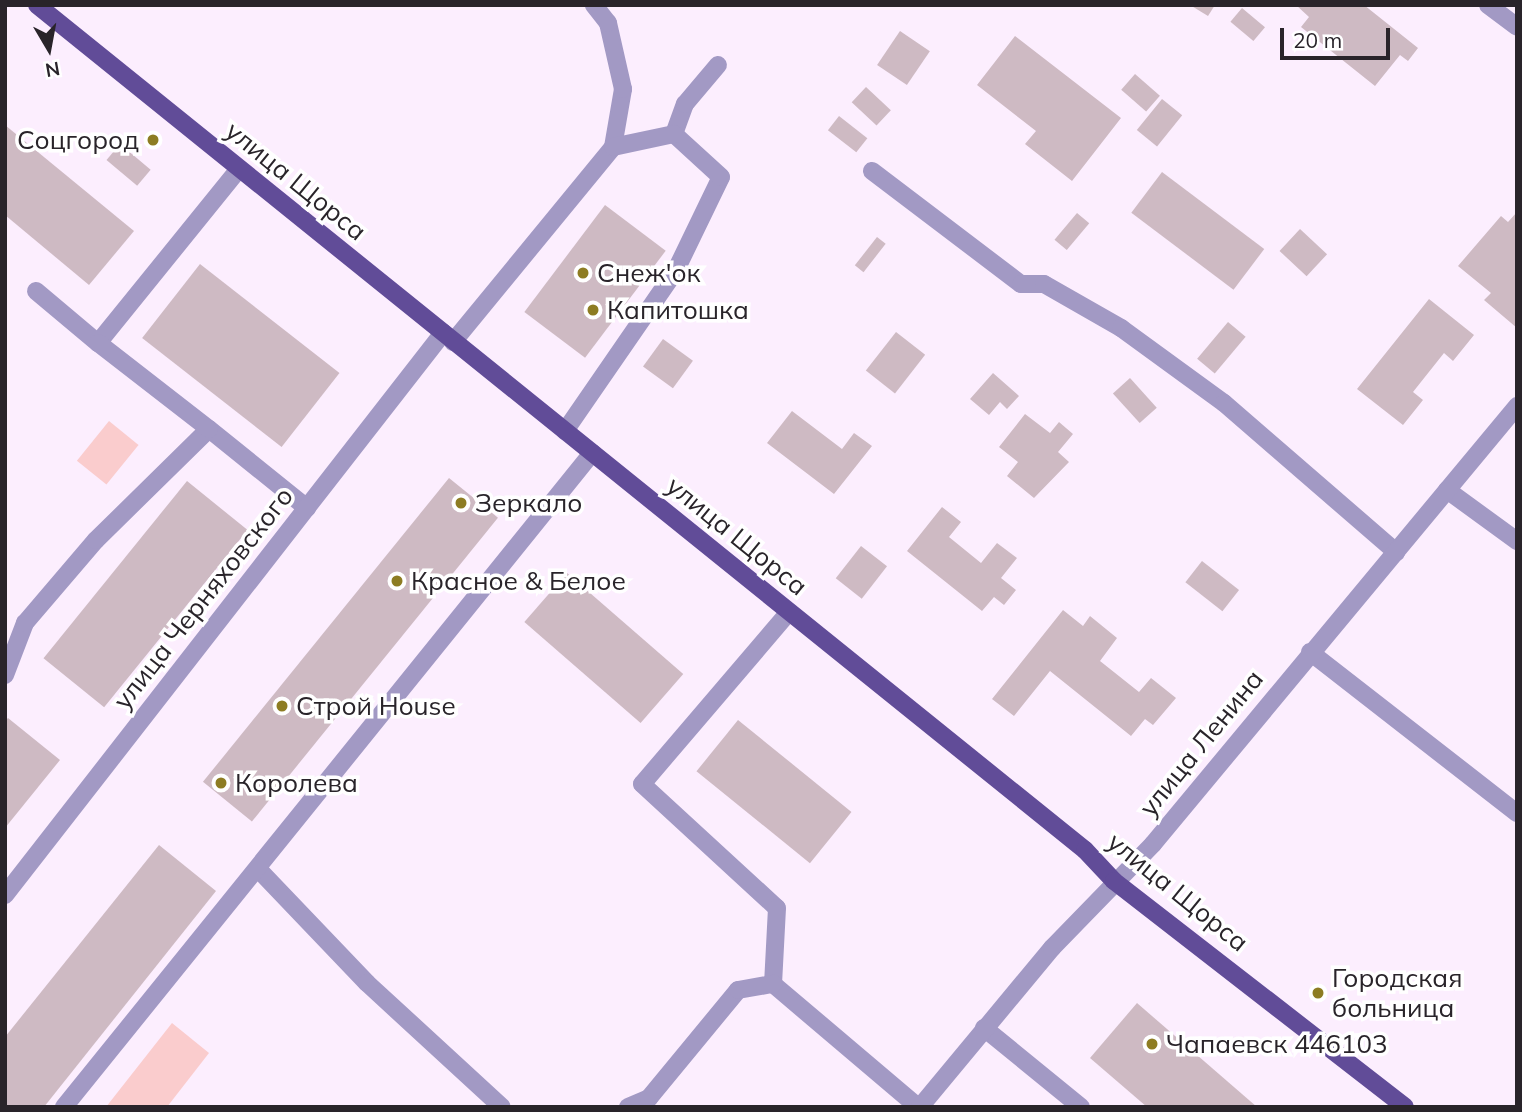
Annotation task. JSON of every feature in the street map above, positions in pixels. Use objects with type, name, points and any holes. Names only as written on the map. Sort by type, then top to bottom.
[{"type":"main road","name":"улица Щорса","points":[[37,5],[1085,850],[1114,881],[1405,1107]]},
{"type":"street","points":[[594,5],[608,23],[623,89],[613,147],[674,134]]},
{"type":"street","points":[[1488,5],[1517,27]]},
{"type":"street","points":[[674,134],[685,104],[718,65]]},
{"type":"street","points":[[565,431],[676,270],[721,177],[674,134]]},
{"type":"street","name":"улица Черняховского","points":[[5,895],[307,508],[448,337],[613,147]]},
{"type":"street","points":[[98,343],[239,169]]},
{"type":"street","points":[[872,172],[1021,284],[1044,284],[1152,350],[1224,402],[1396,552]]},
{"type":"street","points":[[36,291],[307,508]]},
{"type":"street","name":"улица Ленина","points":[[919,1107],[984,1028],[1114,881],[1153,844],[1517,406]]},
{"type":"street","points":[[5,675],[26,623],[96,540],[209,429]]},
{"type":"street","points":[[64,1107],[259,870],[592,453]]},
{"type":"street","points":[[1447,489],[1517,541]]},
{"type":"street","points":[[773,984],[777,908],[642,784],[789,612]]},
{"type":"street","points":[[1310,652],[1517,813]]},
{"type":"street","points":[[259,870],[367,983],[502,1107]]},
{"type":"street","points":[[628,1107],[649,1098],[738,990],[773,984],[919,1107]]},
{"type":"street","points":[[984,1028],[1081,1107]]},
{"type":"shaded area","points":[[109,421],[139,445],[106,485],[77,461]]},
{"type":"shaded area","points":[[172,1023],[209,1053],[167,1107],[106,1107]]},
{"type":"building","points":[[1190,5],[1215,5],[1208,16]]},
{"type":"building","points":[[1296,5],[1364,5],[1418,48],[1408,61],[1400,55],[1375,86],[1301,27],[1309,17]]},
{"type":"building","points":[[1242,8],[1265,27],[1253,41],[1230,22]]},
{"type":"building","points":[[900,31],[930,51],[907,85],[877,65]]},
{"type":"building","points":[[1015,36],[1121,118],[1072,181],[1025,144],[1036,131],[977,85]]},
{"type":"building","points":[[1135,74],[1160,96],[1146,111],[1121,90]]},
{"type":"building","points":[[866,87],[891,110],[877,126],[852,102]]},
{"type":"building","points":[[1162,99],[1182,115],[1157,146],[1137,130]]},
{"type":"building","points":[[839,116],[867,138],[856,152],[828,130]]},
{"type":"building","points":[[5,125],[134,231],[89,285],[5,215]]},
{"type":"building","points":[[120,144],[151,170],[137,186],[107,160]]},
{"type":"building","points":[[1162,172],[1264,249],[1234,290],[1131,213]]},
{"type":"building","points":[[605,205],[666,251],[585,358],[524,312]]},
{"type":"building","points":[[1517,212],[1517,328],[1484,300],[1491,293],[1458,266],[1501,216],[1508,222]]},
{"type":"building","points":[[1077,213],[1089,223],[1067,250],[1055,240]]},
{"type":"building","points":[[1300,229],[1327,254],[1307,276],[1280,251]]},
{"type":"building","points":[[877,237],[886,244],[864,272],[855,265]]},
{"type":"building","points":[[200,264],[339,373],[282,447],[142,338]]},
{"type":"building","points":[[1429,299],[1474,335],[1453,361],[1444,353],[1413,392],[1423,400],[1403,425],[1357,389]]},
{"type":"building","points":[[1228,322],[1246,337],[1215,374],[1197,359]]},
{"type":"building","points":[[896,332],[925,355],[895,393],[866,371]]},
{"type":"building","points":[[663,339],[693,361],[673,388],[643,367]]},
{"type":"building","points":[[993,373],[1019,396],[1007,409],[1000,402],[989,415],[970,399]]},
{"type":"building","points":[[1130,378],[1157,408],[1140,423],[1113,393]]},
{"type":"building","points":[[792,411],[842,449],[854,433],[872,446],[834,494],[767,443]]},
{"type":"building","points":[[1025,414],[1050,433],[1059,422],[1073,434],[1058,452],[1069,462],[1034,498],[1007,476],[1018,462],[999,447]]},
{"type":"building","points":[[449,478],[498,518],[252,822],[203,782]]},
{"type":"building","points":[[187,481],[248,530],[104,707],[44,658]]},
{"type":"building","points":[[942,507],[961,522],[949,537],[981,563],[997,543],[1017,558],[1001,578],[1016,590],[1004,605],[994,597],[982,611],[907,551]]},
{"type":"building","points":[[861,546],[887,566],[862,599],[836,578]]},
{"type":"building","points":[[1202,561],[1239,590],[1222,611],[1185,582]]},
{"type":"building","points":[[567,573],[683,674],[641,723],[524,622]]},
{"type":"building","points":[[1063,610],[1083,626],[1090,616],[1117,638],[1100,661],[1139,692],[1151,678],[1176,698],[1153,725],[1145,719],[1131,736],[1050,671],[1014,716],[992,699]]},
{"type":"building","points":[[8,718],[60,760],[5,828],[5,721]]},
{"type":"building","points":[[738,720],[851,812],[810,863],[696,771]]},
{"type":"building","points":[[159,845],[216,891],[44,1107],[5,1107],[5,1037]]},
{"type":"building","points":[[1137,1003],[1257,1107],[1147,1107],[1090,1058]]},
{"type":"place","name":"Соцгород","points":[[153,140]]},
{"type":"place","name":"Снеж'ок","points":[[583,273]]},
{"type":"place","name":"Капитошка","points":[[593,310]]},
{"type":"place","name":"Зеркало","points":[[461,503]]},
{"type":"place","name":"Красное & Белое","points":[[397,581]]},
{"type":"place","name":"Строй House","points":[[282,706]]},
{"type":"place","name":"Королева","points":[[221,783]]},
{"type":"place","name":"Городская больница","points":[[1318,993]]},
{"type":"place","name":"Чапаевск 446103","points":[[1152,1044]]}]
